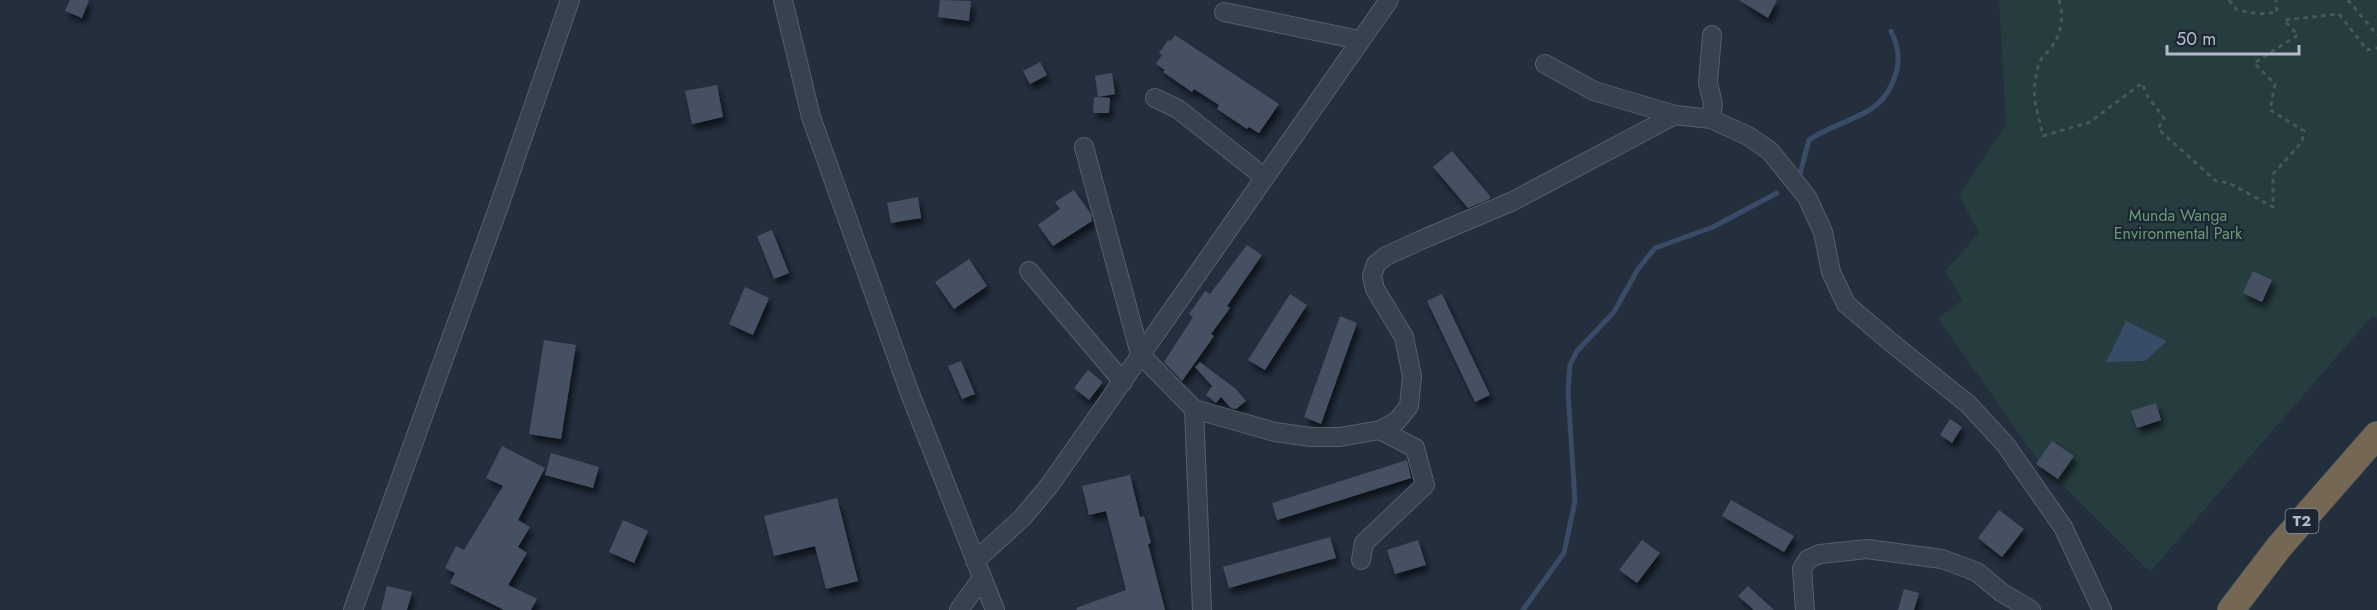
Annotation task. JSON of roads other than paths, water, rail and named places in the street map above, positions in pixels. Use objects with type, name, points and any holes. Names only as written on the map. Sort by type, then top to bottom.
[{"type":"highway","name":"T2","points":[[2231,610],[2279,547],[2377,435]]},
{"type":"street","points":[[352,610],[500,203],[570,0]]},
{"type":"street","points":[[783,0],[811,117],[909,391],[995,610]]},
{"type":"street","points":[[959,610],[979,569],[1049,486],[1389,0]]},
{"type":"street","points":[[1224,12],[1359,40]]},
{"type":"street","points":[[1711,119],[1713,104],[1708,83],[1712,35]]},
{"type":"street","points":[[1545,64],[1594,91],[1675,115],[1711,119],[1748,136],[1770,151],[1807,197],[1823,232],[1831,272],[1846,304],[1968,404],[2005,444],[2063,526],[2102,610]]},
{"type":"street","points":[[1155,98],[1178,109],[1264,177]]},
{"type":"street","points":[[1084,147],[1140,354],[1194,409],[1275,432],[1311,437],[1340,437],[1380,430],[1397,421],[1409,406],[1412,376],[1404,337],[1375,289],[1372,276],[1376,264],[1386,256],[1412,244],[1513,201],[1675,115]]},
{"type":"street","points":[[1029,271],[1123,382]]},
{"type":"street","points":[[1194,409],[1202,610]]},
{"type":"street","points":[[1361,560],[1364,543],[1425,485],[1415,448],[1380,430]]},
{"type":"street","points":[[1805,610],[1802,569],[1808,559],[1820,554],[1868,549],[1942,558],[1977,572],[2001,592],[2031,610]]},
{"type":"water","points":[[2126,321],[2167,341],[2145,361],[2106,362]]},
{"type":"waterway","points":[[1800,174],[1809,140],[1871,109],[1888,91],[1898,65],[1896,44],[1891,31]]},
{"type":"waterway","points":[[1523,610],[1564,553],[1575,501],[1568,391],[1570,365],[1577,351],[1614,312],[1638,269],[1655,248],[1713,227],[1777,193]]},
{"type":"park label","name":"Munda Wanga Environmental Park","points":[[2178,224]]}]
